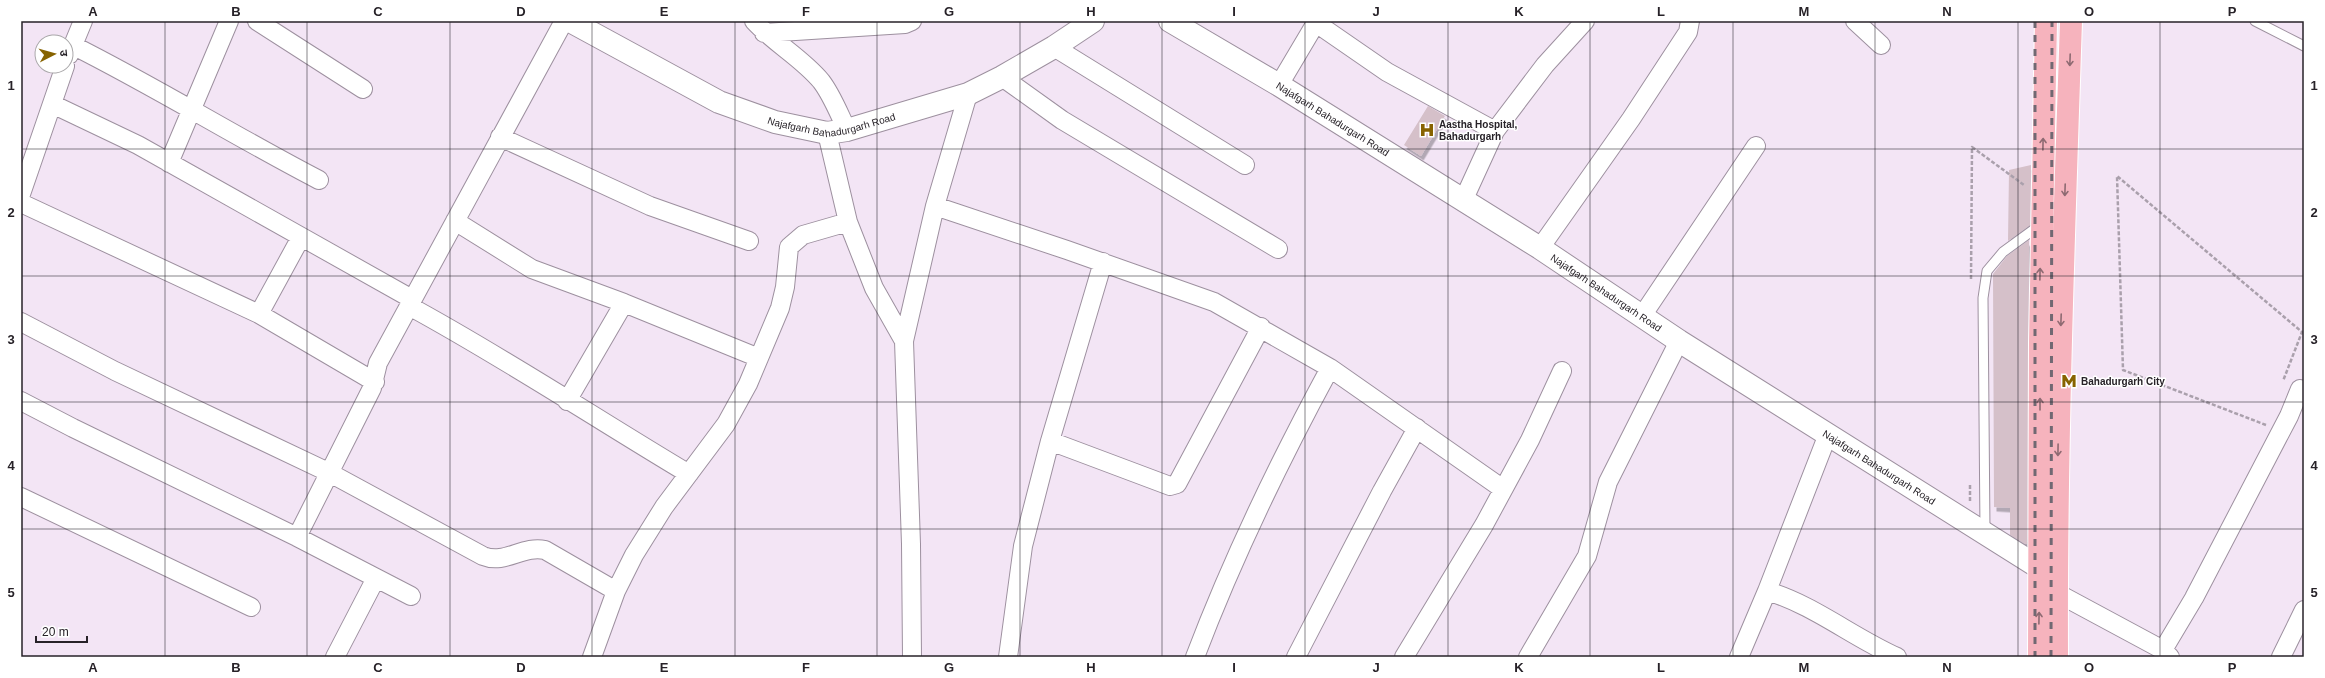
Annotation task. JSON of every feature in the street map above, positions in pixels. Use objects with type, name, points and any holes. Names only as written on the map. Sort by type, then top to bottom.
[{"type":"main road","points":[[2039,657],[2041,224],[2046,21]]},
{"type":"main road","points":[[2057,657],[2060,343],[2071,21]]},
{"type":"street","points":[[74,41],[83,21]]},
{"type":"street","points":[[168,163],[229,21]]},
{"type":"street","points":[[257,21],[363,89]]},
{"type":"street","points":[[297,537],[374,382],[376,367],[564,21]]},
{"type":"street","name":"Najafgarh Bahadurgarh Road","points":[[570,21],[719,102],[775,122],[837,131],[968,94],[1002,77],[1054,47],[1093,21]]},
{"type":"street","points":[[759,27],[905,24],[912,21]]},
{"type":"street","name":"Najafgarh Bahadurgarh Road","points":[[1170,21],[1279,85],[1462,201],[1540,248],[1679,340],[2040,568]]},
{"type":"street","points":[[1462,201],[1495,130],[1545,65],[1584,21]]},
{"type":"street","points":[[1540,248],[1631,120],[1688,32],[1690,21]]},
{"type":"street","points":[[1855,21],[1881,45]]},
{"type":"street","points":[[1279,85],[1316,22],[1387,72],[1495,130]]},
{"type":"street","points":[[759,27],[813,72],[822,82],[837,131],[848,222],[874,288],[904,341]]},
{"type":"street","points":[[74,46],[152,86],[191,110],[319,180]]},
{"type":"street","points":[[1054,47],[1245,165]]},
{"type":"street","points":[[21,194],[63,74]]},
{"type":"street","points":[[1002,77],[1062,120],[1278,249]]},
{"type":"street","points":[[912,657],[911,544],[904,341],[935,206],[968,94]]},
{"type":"street","points":[[52,104],[99,125],[301,237],[471,340],[567,401],[689,474]]},
{"type":"street","points":[[500,137],[650,206],[749,241]]},
{"type":"street","points":[[1642,316],[1756,146]]},
{"type":"street","points":[[21,203],[259,314],[374,382]]},
{"type":"street","points":[[935,206],[1195,294],[1260,327],[1330,368],[1503,489]]},
{"type":"street","points":[[455,221],[532,269],[624,303],[758,358]]},
{"type":"street","points":[[592,657],[616,591],[651,525],[726,424],[748,384],[780,308],[785,287],[789,247],[803,235],[848,222]]},
{"type":"street","points":[[259,314],[301,237]]},
{"type":"street","points":[[1008,657],[1023,546],[1050,441],[1103,262]]},
{"type":"street","points":[[567,401],[624,303]]},
{"type":"street","points":[[21,322],[122,374],[328,472],[483,556],[492,560],[506,558],[533,548],[545,550],[616,591]]},
{"type":"street","points":[[1050,441],[1166,484],[1177,484],[1260,327]]},
{"type":"street","points":[[1535,655],[1587,556],[1608,482],[1679,340]]},
{"type":"street","points":[[1196,657],[1215,605],[1285,451],[1330,368]]},
{"type":"street","points":[[1404,657],[1484,525],[1530,440],[1562,370]]},
{"type":"street","points":[[2057,593],[2167,654],[2274,428],[2300,389],[2304,391]]},
{"type":"street","points":[[21,400],[73,428],[297,537],[411,596]]},
{"type":"street","points":[[1296,657],[1382,491],[1417,428]]},
{"type":"street","points":[[1739,657],[1767,592],[1828,434]]},
{"type":"street","points":[[21,497],[251,607]]},
{"type":"street","points":[[335,657],[376,578]]},
{"type":"street","points":[[1767,592],[1796,601],[1869,644],[1897,657]]},
{"type":"street","points":[[2281,657],[2304,610]]},
{"type":"lane","points":[[2255,21],[2304,46]]},
{"type":"lane","points":[[1985,533],[1983,298],[1987,271],[2003,252],[2041,224]]},
{"type":"path","points":[[2274,428],[2123,370],[2118,176],[2302,332],[2283,382]]},
{"type":"path","points":[[2269,418],[2274,428]]},
{"type":"building","points":[[1428,106],[1445,116],[1421,156],[1404,145]]},
{"type":"building","points":[[2031,165],[2030,225],[2008,241],[2009,170]]},
{"type":"building","points":[[2029,240],[2027,544],[2025,544],[2010,535],[2010,508],[1994,507],[1993,274],[2007,256]]},
{"type":"railway","points":[[2035,21],[2035,657]]},
{"type":"railway","points":[[2051,657],[2052,21]]},
{"type":"place","name":"Aastha Hospital, Bahadurgarh","points":[[1427,130]]},
{"type":"place","name":"Bahadurgarh City","points":[[2069,381]]}]
